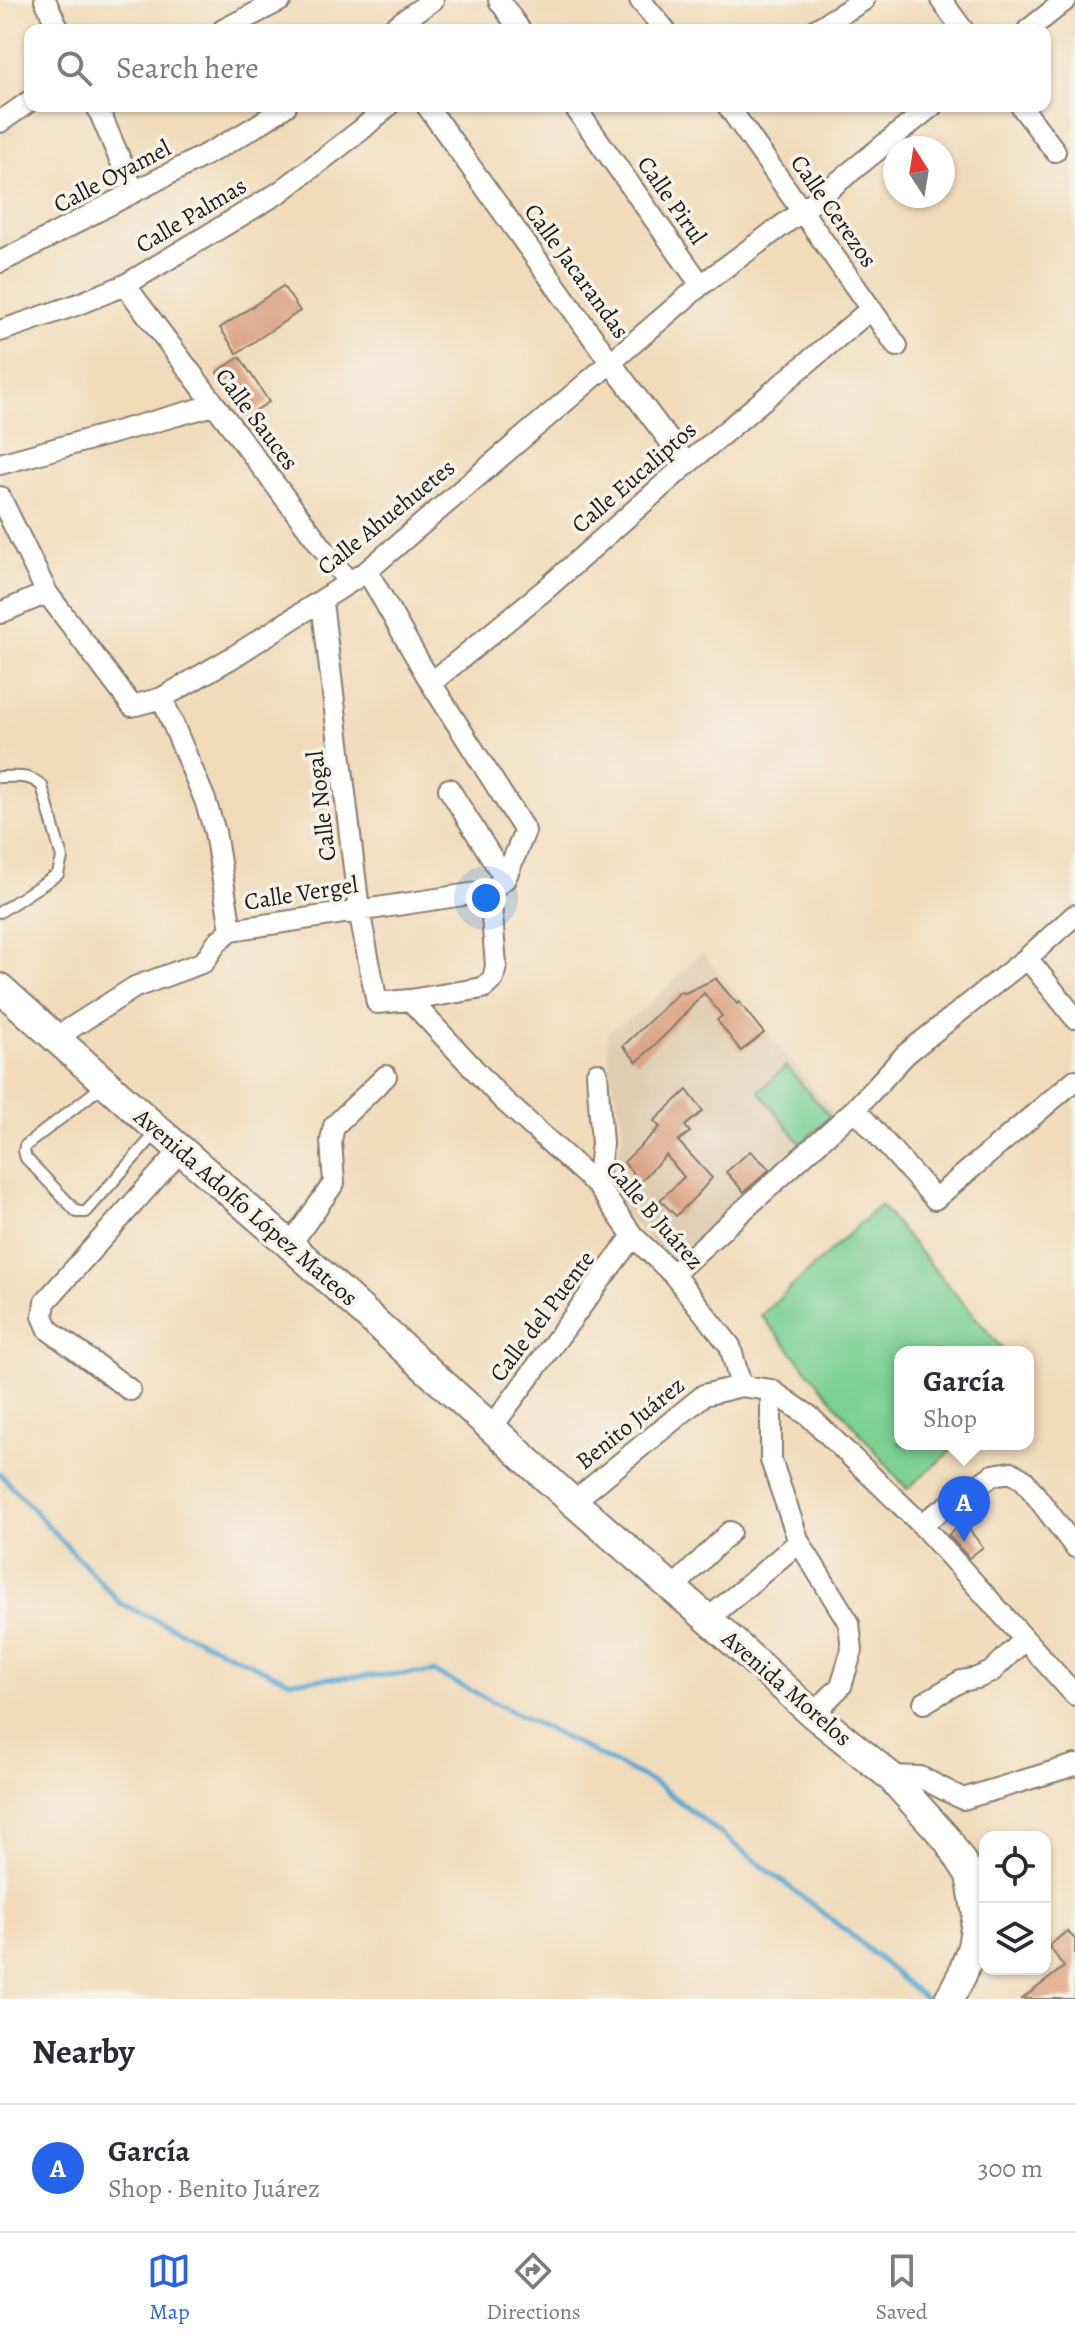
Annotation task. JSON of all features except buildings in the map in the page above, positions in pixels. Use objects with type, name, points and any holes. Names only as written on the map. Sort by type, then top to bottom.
[{"type":"main road","name":"Avenida Adolfo López Mateos","points":[[0,988],[492,1427]]},
{"type":"main road","name":"Avenida Morelos","points":[[492,1427],[813,1714],[890,1776],[947,1839],[970,1875],[977,1915],[972,1947],[955,1987]]},
{"type":"street","points":[[45,0],[56,24]]},
{"type":"street","points":[[235,24],[281,0]]},
{"type":"street","points":[[399,24],[433,0]]},
{"type":"street","points":[[499,0],[516,24]]},
{"type":"street","points":[[825,24],[864,0]]},
{"type":"street","points":[[941,0],[959,24]]},
{"type":"street","points":[[1036,24],[1066,0]]},
{"type":"street","points":[[650,3],[662,24]]},
{"type":"street","points":[[0,122],[24,105]]},
{"type":"street","points":[[100,112],[134,192]]},
{"type":"street","name":"Calle Oyamel","points":[[0,262],[199,160],[278,112]]},
{"type":"street","name":"Calle Palmas","points":[[0,331],[125,285],[280,192],[381,112]]},
{"type":"street","name":"Calle Jacarandas","points":[[431,112],[687,464]]},
{"type":"street","name":"Calle Pirul","points":[[578,112],[701,285]]},
{"type":"street","name":"Calle Cerezos","points":[[732,112],[897,346]]},
{"type":"street","name":"Calle Ahuehuetes","points":[[47,593],[132,706],[162,698],[322,602],[367,571],[701,285],[802,211],[925,112]]},
{"type":"street","points":[[1026,112],[1055,151]]},
{"type":"street","name":"Calle Sauces","points":[[125,285],[349,583]]},
{"type":"street","name":"Calle Eucaliptos","points":[[431,683],[547,588],[687,464],[871,309]]},
{"type":"street","points":[[0,464],[214,405]]},
{"type":"street","points":[[0,497],[47,593],[0,613]]},
{"type":"street","points":[[367,571],[431,683],[525,831],[498,885],[493,979],[483,988],[410,1000]]},
{"type":"street","name":"Calle Nogal","points":[[322,602],[359,910],[377,1003],[410,1000]]},
{"type":"street","points":[[162,698],[205,800],[215,832],[231,930]]},
{"type":"street","points":[[449,789],[498,885]]},
{"type":"street","name":"Calle Vergel","points":[[57,1037],[135,987],[204,962],[217,942],[231,930],[498,885]]},
{"type":"street","points":[[673,1274],[855,1109],[906,1054],[1027,958],[1075,915]]},
{"type":"street","points":[[1027,958],[1075,1018]]},
{"type":"street","name":"Calle B Juárez","points":[[410,1000],[501,1098],[597,1185],[633,1236],[673,1274],[730,1346],[741,1386]]},
{"type":"street","points":[[597,1073],[602,1144],[597,1185]]},
{"type":"street","points":[[290,1245],[334,1183],[331,1141],[334,1126],[386,1076]]},
{"type":"street","points":[[855,1109],[935,1199],[1075,1080]]},
{"type":"street","points":[[130,1390],[49,1330],[43,1316],[45,1302],[181,1150]]},
{"type":"street","name":"Calle del Puente","points":[[492,1427],[633,1236]]},
{"type":"street","name":"Benito Juárez","points":[[573,1502],[704,1395],[741,1386],[771,1390],[809,1416],[921,1524],[1075,1695]]},
{"type":"street","points":[[771,1390],[771,1460],[799,1542],[849,1623],[852,1650],[841,1686],[813,1714]]},
{"type":"street","points":[[921,1524],[993,1475],[1011,1472],[1024,1480],[1075,1547]]},
{"type":"street","points":[[673,1588],[730,1532]]},
{"type":"street","points":[[708,1619],[799,1542]]},
{"type":"street","points":[[924,1703],[961,1681],[991,1672],[1024,1640]]},
{"type":"street","points":[[890,1776],[920,1777],[963,1799],[1075,1765]]},
{"type":"lane","points":[[0,777],[28,777],[42,786],[62,858],[58,874],[0,912]]},
{"type":"lane","points":[[106,1083],[25,1146],[26,1158],[77,1212],[86,1212],[158,1130]]},
{"type":"shaded area","points":[[702,953],[836,1115],[673,1265],[607,1193],[624,1133],[608,1057],[607,1033],[645,1008]]},
{"type":"green space","points":[[786,1066],[830,1117],[801,1144],[759,1091]]},
{"type":"green space","points":[[880,1205],[1000,1346],[894,1346],[894,1450],[952,1450],[907,1489],[761,1315]]},
{"type":"waterway","points":[[0,1474],[121,1604],[289,1681],[434,1672],[658,1785],[854,1937],[925,1999]]},
{"type":"place","name":"García","points":[[964,1542]]}]
